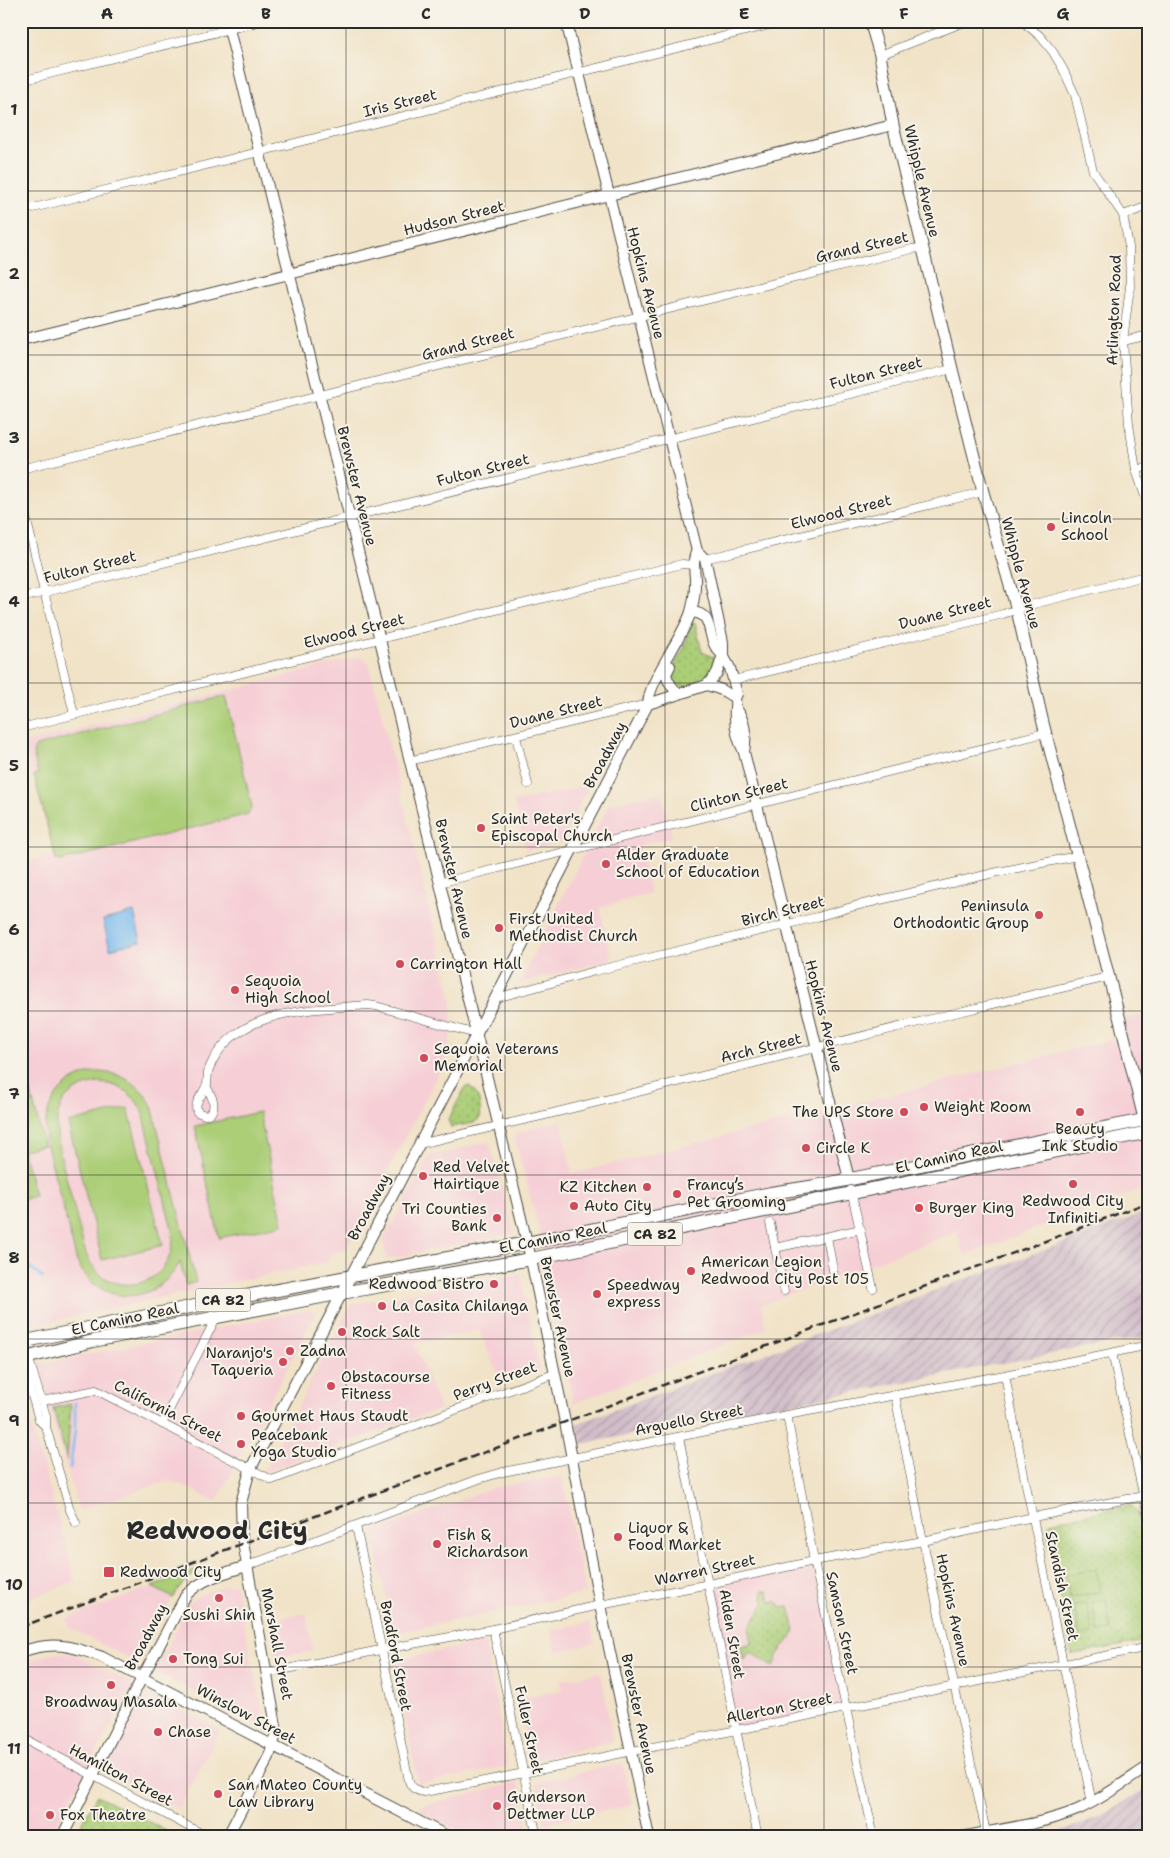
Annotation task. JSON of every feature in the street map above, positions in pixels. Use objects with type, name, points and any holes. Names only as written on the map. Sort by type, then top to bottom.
[{"type":"main road","name":"Whipple Avenue","points":[[870,21],[880,54],[893,125],[952,370],[983,492],[1017,610],[1077,856],[1148,1127],[1149,1139]]},
{"type":"main road","name":"El Camino Real","points":[[22,1339],[526,1243],[771,1193],[1148,1127]]},
{"type":"main road","name":"El Camino Real","points":[[24,1358],[93,1341],[217,1316],[531,1259],[852,1193],[1148,1127]]},
{"type":"street","points":[[21,81],[228,25],[262,21]]},
{"type":"street","name":"Hopkins Avenue","points":[[566,21],[697,551],[694,556],[694,565]]},
{"type":"street","name":"Iris Street","points":[[21,211],[786,21]]},
{"type":"street","points":[[880,54],[967,21]]},
{"type":"street","name":"Arlington Road","points":[[1022,21],[1040,36],[1054,52],[1064,69],[1075,95],[1093,171],[1123,215],[1129,247],[1130,287],[1123,342],[1129,424],[1136,470],[1149,508]]},
{"type":"street","name":"Brewster Avenue","points":[[228,25],[531,1259],[600,1605],[649,1837]]},
{"type":"street","name":"Hudson Street","points":[[21,340],[893,125]]},
{"type":"street","points":[[1123,215],[1149,206]]},
{"type":"street","name":"Grand Street","points":[[21,469],[638,316],[922,248]]},
{"type":"street","points":[[1123,342],[1149,335]]},
{"type":"street","name":"Fulton Street","points":[[21,598],[952,370]]},
{"type":"street","points":[[1136,470],[1149,466]]},
{"type":"street","name":"Elwood Street","points":[[705,559],[983,492]]},
{"type":"street","points":[[21,497],[74,714]]},
{"type":"street","points":[[697,551],[705,559]]},
{"type":"street","name":"Hopkins Avenue","points":[[705,559],[723,642],[723,656]]},
{"type":"street","name":"Elwood Street","points":[[21,728],[682,564],[694,565]]},
{"type":"street","points":[[694,565],[702,572],[705,585],[711,590]]},
{"type":"street","name":"Broadway","points":[[62,1837],[142,1677],[186,1595],[205,1579],[247,1566],[240,1514],[250,1470],[648,704],[648,694],[676,644],[691,612],[695,587],[694,565]]},
{"type":"street","name":"Duane Street","points":[[734,680],[1017,610],[1149,575]]},
{"type":"street","name":"Hopkins Avenue","points":[[691,612],[701,614],[706,618],[714,645],[730,668],[734,680],[737,694],[735,698],[736,708],[743,717],[747,738],[744,752],[849,1179],[873,1288]]},
{"type":"street","points":[[676,644],[678,651],[666,674],[669,684],[679,694]]},
{"type":"street","points":[[723,656],[717,673],[707,685],[722,690],[735,698]]},
{"type":"street","name":"Duane Street","points":[[409,761],[648,704],[707,685]]},
{"type":"street","name":"Clinton Street","points":[[439,883],[1046,733]]},
{"type":"street","points":[[516,737],[528,784]]},
{"type":"street","name":"Birch Street","points":[[496,998],[595,971],[787,925],[855,906],[998,872],[1077,856]]},
{"type":"street","name":"Arch Street","points":[[419,1144],[955,1013],[1108,978]]},
{"type":"street","points":[[206,1086],[208,1071],[214,1059],[234,1034],[258,1021],[309,1010],[376,1006],[476,1034]]},
{"type":"street","points":[[770,1223],[784,1292]]},
{"type":"street","points":[[775,1248],[861,1229]]},
{"type":"street","points":[[827,1236],[834,1276]]},
{"type":"street","points":[[162,1424],[217,1316]]},
{"type":"street","points":[[22,1339],[25,1372],[39,1420],[46,1427]]},
{"type":"street","name":"Arguello Street","points":[[247,1566],[479,1479],[571,1457],[1005,1375],[1149,1345]]},
{"type":"street","points":[[1112,1353],[1146,1495],[1149,1521]]},
{"type":"street","points":[[24,1358],[33,1368],[46,1416],[46,1427],[70,1510],[76,1523]]},
{"type":"street","name":"Perry Street","points":[[250,1470],[268,1479],[275,1479],[554,1374]]},
{"type":"street","name":"Standish Street","points":[[1005,1375],[1092,1803]]},
{"type":"street","name":"California Street","points":[[42,1401],[96,1390],[250,1470]]},
{"type":"street","name":"Hopkins Avenue","points":[[896,1395],[923,1541],[986,1832]]},
{"type":"street","name":"Samson Street","points":[[787,1415],[814,1561],[874,1837]]},
{"type":"street","name":"Alden Street","points":[[680,1437],[735,1730],[758,1837]]},
{"type":"street","name":"Warren Street","points":[[268,1673],[494,1629],[814,1561],[923,1541],[1146,1495]]},
{"type":"street","name":"Bradford Street","points":[[356,1526],[380,1650],[409,1781],[414,1789]]},
{"type":"street","name":"Marshall Street","points":[[227,1837],[274,1745],[277,1727],[247,1566]]},
{"type":"street","name":"Fuller Street","points":[[494,1629],[538,1837]]},
{"type":"street","name":"Winslow Street","points":[[21,1652],[42,1647],[68,1645],[102,1657],[449,1837]]},
{"type":"street","name":"Allerton Street","points":[[414,1789],[424,1792],[1149,1647]]},
{"type":"street","name":"Hamilton Street","points":[[21,1737],[208,1837]]},
{"type":"street","points":[[961,1837],[1046,1820],[1076,1811],[1092,1803],[1149,1766]]},
{"type":"shaded area","name":"Sequoia High School","points":[[360,657],[365,658],[369,663],[452,1000],[451,1034],[445,1061],[351,1241],[344,1251],[336,1252],[329,1257],[328,1262],[43,1323],[30,1319],[21,1285],[21,864],[54,855],[24,743]]},
{"type":"shaded area","points":[[589,785],[562,841],[526,851],[514,802]]},
{"type":"shaded area","points":[[661,792],[672,837],[639,845],[650,893],[600,908],[612,960],[519,983],[609,804]]},
{"type":"shaded area","points":[[1149,1013],[1149,1186],[964,1256],[957,1232],[761,1305],[766,1328],[573,1404],[548,1265],[514,1134],[561,1120],[572,1174],[1114,1039],[1128,1019]]},
{"type":"shaded area","points":[[489,1141],[514,1233],[387,1259],[383,1241],[430,1155],[441,1154]]},
{"type":"shaded area","points":[[1149,1211],[1149,1337],[1092,1346],[582,1444],[576,1424]]},
{"type":"shaded area","points":[[520,1274],[540,1370],[501,1383],[479,1330],[415,1344],[440,1409],[263,1473],[351,1304]]},
{"type":"shaded area","points":[[307,1310],[317,1312],[216,1502],[182,1485],[167,1481],[79,1510],[50,1412],[40,1364]]},
{"type":"shaded area","points":[[21,1389],[76,1581],[21,1602]]},
{"type":"shaded area","points":[[562,1476],[586,1593],[395,1633],[371,1532],[497,1487]]},
{"type":"shaded area","points":[[814,1561],[846,1709],[735,1730],[709,1584]]},
{"type":"shaded area","points":[[235,1583],[265,1722],[263,1728],[155,1672],[191,1601],[201,1594]]},
{"type":"shaded area","points":[[153,1586],[173,1597],[135,1662],[69,1627],[66,1619]]},
{"type":"shaded area","points":[[306,1613],[313,1651],[276,1658],[269,1620]]},
{"type":"shaded area","points":[[590,1622],[595,1643],[556,1652],[551,1630]]},
{"type":"shaded area","points":[[485,1642],[508,1766],[418,1784],[394,1660]]},
{"type":"shaded area","points":[[55,1653],[73,1654],[134,1684],[49,1837],[21,1837],[21,1665]]},
{"type":"shaded area","points":[[601,1672],[613,1741],[532,1761],[518,1699],[562,1690],[560,1680]]},
{"type":"shaded area","points":[[147,1692],[220,1730],[179,1809],[105,1770]]},
{"type":"shaded area","points":[[623,1763],[632,1805],[545,1824],[536,1783]]},
{"type":"shaded area","points":[[519,1782],[530,1837],[471,1837],[422,1812],[421,1806]]},
{"type":"shaded area","points":[[1149,1786],[1149,1837],[1041,1837],[1085,1823],[1107,1813]]},
{"type":"green space","points":[[693,623],[695,623],[702,652],[713,657],[714,669],[702,683],[684,686],[674,681],[673,671]]},
{"type":"green space","points":[[226,696],[252,807],[248,814],[61,861],[56,860],[34,775],[38,774],[33,752],[36,746]]},
{"type":"green space","points":[[21,1052],[44,1145],[23,1150],[35,1196],[21,1200]]},
{"type":"green space","points":[[96,1072],[114,1074],[129,1080],[142,1091],[152,1106],[196,1282],[186,1285],[180,1262],[170,1277],[157,1287],[143,1293],[128,1296],[113,1294],[99,1288],[87,1277],[77,1262],[46,1142],[45,1129],[50,1106],[56,1096],[63,1087],[84,1075]],"holes":[[[97,1083],[113,1085],[126,1092],[137,1102],[141,1109],[172,1229],[172,1249],[165,1265],[153,1277],[139,1283],[123,1284],[108,1279],[95,1269],[85,1251],[57,1138],[57,1123],[60,1109],[67,1098],[79,1089]]]},
{"type":"green space","points":[[469,1086],[475,1091],[479,1100],[480,1118],[474,1123],[451,1127],[448,1120],[465,1088]]},
{"type":"green space","points":[[128,1108],[163,1245],[102,1260],[68,1123]]},
{"type":"green space","points":[[259,1112],[283,1224],[219,1238],[195,1126]]},
{"type":"green space","points":[[71,1404],[67,1460],[53,1408]]},
{"type":"green space","points":[[1131,1505],[1138,1512],[1149,1565],[1149,1640],[1072,1655],[1047,1530],[1050,1522]]},
{"type":"green space","points":[[1096,1569],[1100,1592],[1070,1598],[1066,1575]]},
{"type":"green space","points":[[195,1570],[196,1573],[182,1584],[173,1598],[152,1587]]},
{"type":"green space","points":[[762,1591],[768,1591],[770,1602],[776,1601],[781,1607],[789,1606],[795,1632],[776,1657],[774,1667],[750,1652],[744,1661],[741,1646],[752,1643],[749,1628],[764,1604]]},
{"type":"green space","points":[[1106,1600],[1111,1630],[1098,1632],[1092,1602]]},
{"type":"green space","points":[[1087,1603],[1093,1633],[1080,1636],[1074,1606]]},
{"type":"green space","points":[[97,1795],[178,1837],[75,1837]]},
{"type":"water","points":[[134,912],[141,941],[110,949],[103,920]]},
{"type":"waterway","points":[[21,1261],[43,1278]]},
{"type":"waterway","points":[[70,1469],[75,1429],[75,1403]]},
{"type":"railway","points":[[21,1627],[1149,1202]]},
{"type":"place","name":"Lincoln School","points":[[1051,527]]},
{"type":"place","name":"Saint Peter's Episcopal Church","points":[[481,828]]},
{"type":"place","name":"Alder Graduate School of Education","points":[[606,864]]},
{"type":"place","name":"Peninsula Orthodontic Group","points":[[1039,915]]},
{"type":"place","name":"First United Methodist Church","points":[[499,928]]},
{"type":"place","name":"Carrington Hall","points":[[400,964]]},
{"type":"place","name":"Sequoia High School","points":[[235,990]]},
{"type":"place","name":"Sequoia Veterans Memorial","points":[[424,1058]]},
{"type":"place","name":"Weight Room","points":[[924,1107]]},
{"type":"place","name":"The UPS Store","points":[[904,1112]]},
{"type":"place","name":"Beauty Ink Studio","points":[[1080,1112]]},
{"type":"place","name":"Circle K","points":[[806,1148]]},
{"type":"place","name":"Red Velvet Hairtique","points":[[423,1176]]},
{"type":"place","name":"Redwood City Infiniti","points":[[1073,1184]]},
{"type":"place","name":"KZ Kitchen","points":[[647,1187]]},
{"type":"place","name":"Francy’s Pet Grooming","points":[[677,1194]]},
{"type":"place","name":"Auto City","points":[[574,1206]]},
{"type":"place","name":"Burger King","points":[[919,1208]]},
{"type":"place","name":"Tri Counties Bank","points":[[497,1218]]},
{"type":"place","name":"American Legion Redwood City Post 105","points":[[691,1271]]},
{"type":"place","name":"Redwood Bistro","points":[[494,1284]]},
{"type":"place","name":"Speedway express","points":[[597,1294]]},
{"type":"place","name":"La Casita Chilanga","points":[[382,1306]]},
{"type":"place","name":"Rock Salt","points":[[342,1332]]},
{"type":"place","name":"Zadna","points":[[290,1351]]},
{"type":"place","name":"Naranjo's Taqueria","points":[[283,1362]]},
{"type":"place","name":"Obstacourse Fitness","points":[[331,1386]]},
{"type":"place","name":"Gourmet Haus Staudt","points":[[241,1416]]},
{"type":"place","name":"Peacebank Yoga Studio","points":[[241,1444]]},
{"type":"place","name":"Liquor & Food Market","points":[[618,1537]]},
{"type":"place","name":"Fish & Richardson","points":[[437,1544]]},
{"type":"place","name":"Redwood City","points":[[109,1572]]},
{"type":"place","name":"Sushi Shin","points":[[219,1598]]},
{"type":"place","name":"Tong Sui","points":[[173,1659]]},
{"type":"place","name":"Broadway Masala","points":[[111,1685]]},
{"type":"place","name":"Chase","points":[[158,1732]]},
{"type":"place","name":"San Mateo County Law Library","points":[[218,1794]]},
{"type":"place","name":"Gunderson Dettmer LLP","points":[[497,1806]]},
{"type":"place","name":"Fox Theatre","points":[[50,1815]]},
{"type":"district","name":"Redwood City","points":[[217,1530]]}]
